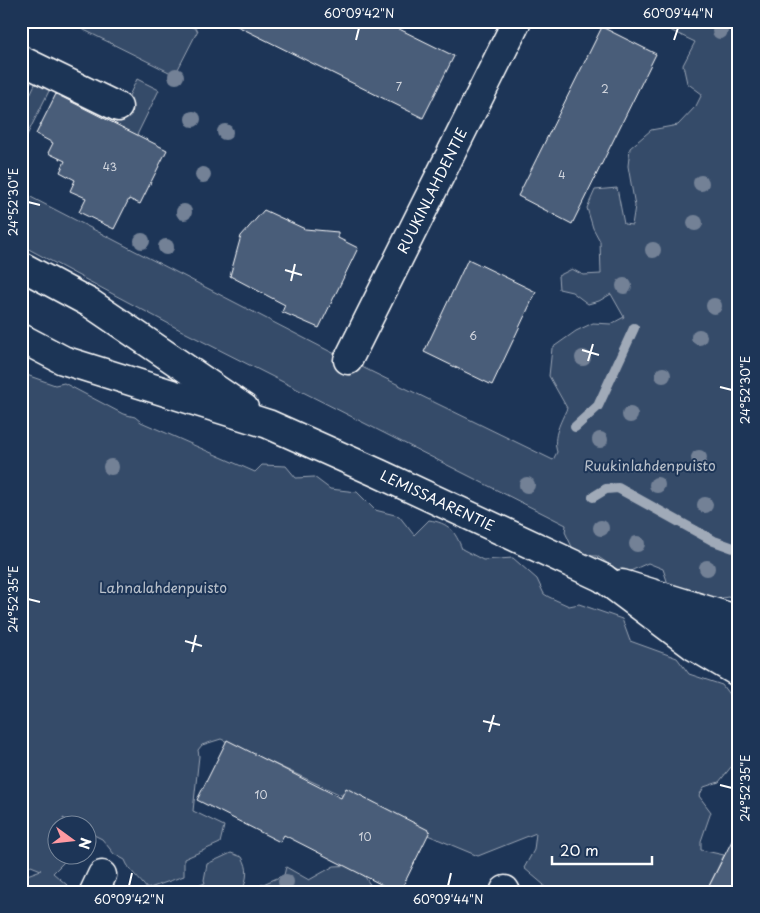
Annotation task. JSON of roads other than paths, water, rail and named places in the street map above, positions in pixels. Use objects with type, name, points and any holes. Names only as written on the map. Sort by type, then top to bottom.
[{"type":"main road","name":"RUUKINLAHDENTIE","points":[[348,360],[517,21]]},
{"type":"main road","points":[[21,60],[118,108]]},
{"type":"main road","name":"LEMISSAARENTIE","points":[[21,266],[90,303],[268,424]]},
{"type":"main road","name":"LEMISSAARENTIE","points":[[21,338],[63,360],[268,424],[604,578]]},
{"type":"main road","points":[[604,578],[739,620]]},
{"type":"main road","points":[[604,578],[739,647]]},
{"type":"main road","points":[[604,578],[695,647],[739,673]]},
{"type":"waterway","points":[[575,427],[598,406],[634,328]]},
{"type":"waterway","points":[[593,497],[606,489],[618,488],[714,541],[739,550]]},
{"type":"park label","name":"Ruukinlahdenpuisto","points":[[650,466]]},
{"type":"park label","name":"Lahnalahdenpuisto","points":[[163,588]]}]
